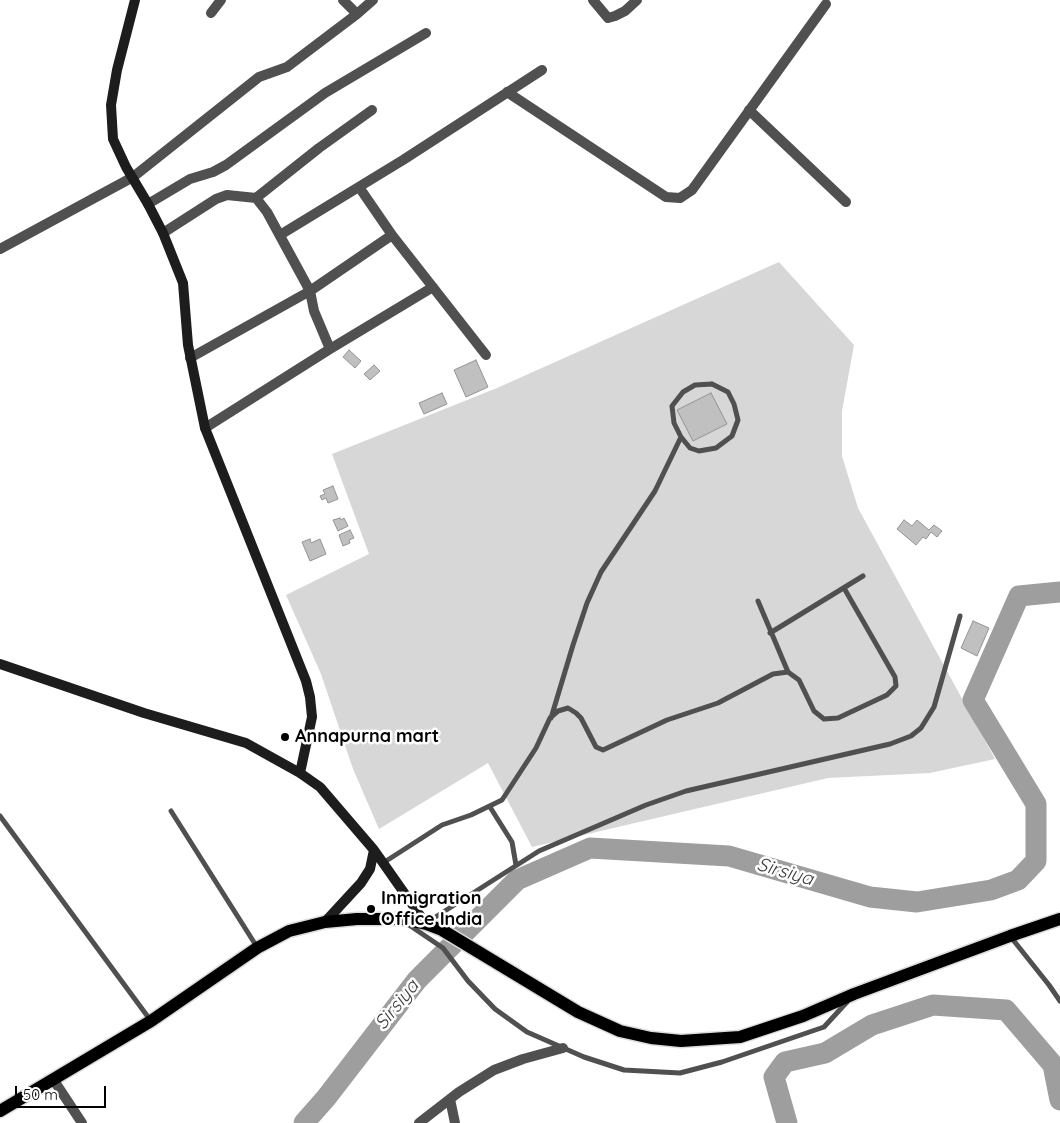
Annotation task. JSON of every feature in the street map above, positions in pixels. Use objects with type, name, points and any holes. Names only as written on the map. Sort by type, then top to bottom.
[{"type":"main road","points":[[0,1111],[151,1021],[257,948],[288,931],[325,922],[357,919],[402,919],[426,924],[442,930],[578,1012],[620,1031],[682,1042],[740,1037],[803,1016],[854,994],[1010,936],[1060,920]]},
{"type":"street","points":[[135,0],[117,70],[111,105],[113,139],[126,167],[148,204],[183,283],[190,358],[205,428],[306,681],[312,717],[300,773]]},
{"type":"street","points":[[211,14],[221,0]]},
{"type":"street","points":[[343,0],[357,14]]},
{"type":"street","points":[[0,249],[132,177],[259,77],[287,67],[373,0]]},
{"type":"street","points":[[593,0],[608,18],[625,11],[638,0]]},
{"type":"street","points":[[507,92],[666,197],[680,198],[692,190],[826,1]]},
{"type":"street","points":[[148,204],[190,179],[226,165],[325,92],[426,33]]},
{"type":"street","points":[[280,235],[542,70]]},
{"type":"street","points":[[256,198],[319,148],[372,110]]},
{"type":"street","points":[[749,110],[846,202]]},
{"type":"street","points":[[359,187],[392,235],[486,355]]},
{"type":"street","points":[[162,233],[216,199],[227,195],[256,198],[268,212],[310,291],[314,311],[330,349]]},
{"type":"street","points":[[190,358],[310,291],[392,235]]},
{"type":"street","points":[[205,428],[433,287]]},
{"type":"street","points":[[0,664],[144,713],[246,743],[300,773],[320,787],[374,850],[426,924]]},
{"type":"street","points":[[325,922],[361,883],[370,869],[374,850]]},
{"type":"street","points":[[419,1123],[450,1099],[494,1070],[523,1059],[563,1048]]},
{"type":"street","points":[[53,1079],[82,1123]]},
{"type":"street","points":[[450,1099],[455,1123]]},
{"type":"lane","points":[[712,384],[728,392],[734,404],[738,420],[732,436],[716,448],[699,451],[690,448],[682,437],[674,423],[672,406],[684,392],[695,385],[712,384]]},
{"type":"lane","points":[[383,863],[442,825],[490,807],[502,800],[519,776],[536,748],[550,718],[576,637],[601,572],[655,491],[682,437]]},
{"type":"lane","points":[[770,633],[864,576]]},
{"type":"lane","points":[[758,600],[770,633],[788,672],[799,680],[814,711],[824,719],[838,718],[887,695],[896,686],[895,677],[844,588]]},
{"type":"lane","points":[[426,924],[539,851],[646,805],[678,794],[890,744],[911,736],[921,728],[934,707],[960,616]]},
{"type":"lane","points":[[550,718],[558,711],[571,709],[581,718],[596,747],[603,750],[668,720],[718,703],[774,674],[788,672]]},
{"type":"lane","points":[[490,807],[512,842],[516,865]]},
{"type":"lane","points":[[171,811],[257,948]]},
{"type":"lane","points":[[0,816],[151,1021]]},
{"type":"lane","points":[[402,919],[443,948],[468,981],[495,1009],[527,1032],[584,1057],[624,1070],[680,1073],[722,1062],[824,1027],[854,994]]},
{"type":"lane","points":[[1010,936],[1050,985],[1060,1001]]},
{"type":"shaded area","points":[[779,262],[854,345],[842,411],[842,456],[858,508],[995,759],[930,773],[828,778],[532,847],[488,763],[379,829],[353,769],[321,674],[286,595],[369,554],[332,454],[497,388]]},
{"type":"building","points":[[349,350],[361,361],[355,368],[343,357]]},
{"type":"building","points":[[476,360],[488,387],[466,397],[454,370]]},
{"type":"building","points":[[374,365],[380,371],[370,380],[364,374]]},
{"type":"building","points":[[442,393],[447,404],[424,414],[419,403]]},
{"type":"building","points":[[711,393],[727,424],[693,441],[677,410]]},
{"type":"building","points":[[333,486],[338,499],[328,503],[326,498],[322,500],[320,496],[325,494],[323,490]]},
{"type":"building","points":[[340,518],[341,520],[344,518],[348,526],[338,531],[333,520]]},
{"type":"building","points":[[904,520],[912,526],[917,520],[929,530],[934,525],[942,531],[937,537],[931,532],[926,539],[923,537],[916,545],[897,529]]},
{"type":"building","points":[[350,530],[354,538],[349,540],[350,543],[343,546],[339,535]]},
{"type":"building","points":[[310,539],[311,543],[320,539],[326,554],[310,561],[302,542]]},
{"type":"building","points":[[973,621],[989,628],[977,656],[961,648]]},
{"type":"waterway","name":"Sirsiya","points":[[304,1123],[326,1098],[417,980],[517,880],[590,848],[729,856],[870,897],[917,902],[991,890],[1018,880],[1036,861],[1036,804],[973,700],[1019,596],[1060,592]]},
{"type":"waterway","name":"Sirsiya","points":[[787,1123],[774,1077],[785,1062],[825,1053],[872,1025],[933,1005],[1006,1010],[1053,1065],[1060,1100]]},
{"type":"place","name":"Annapurna mart","points":[[285,737]]},
{"type":"place","name":"Inmigration Office India","points":[[371,909]]}]
